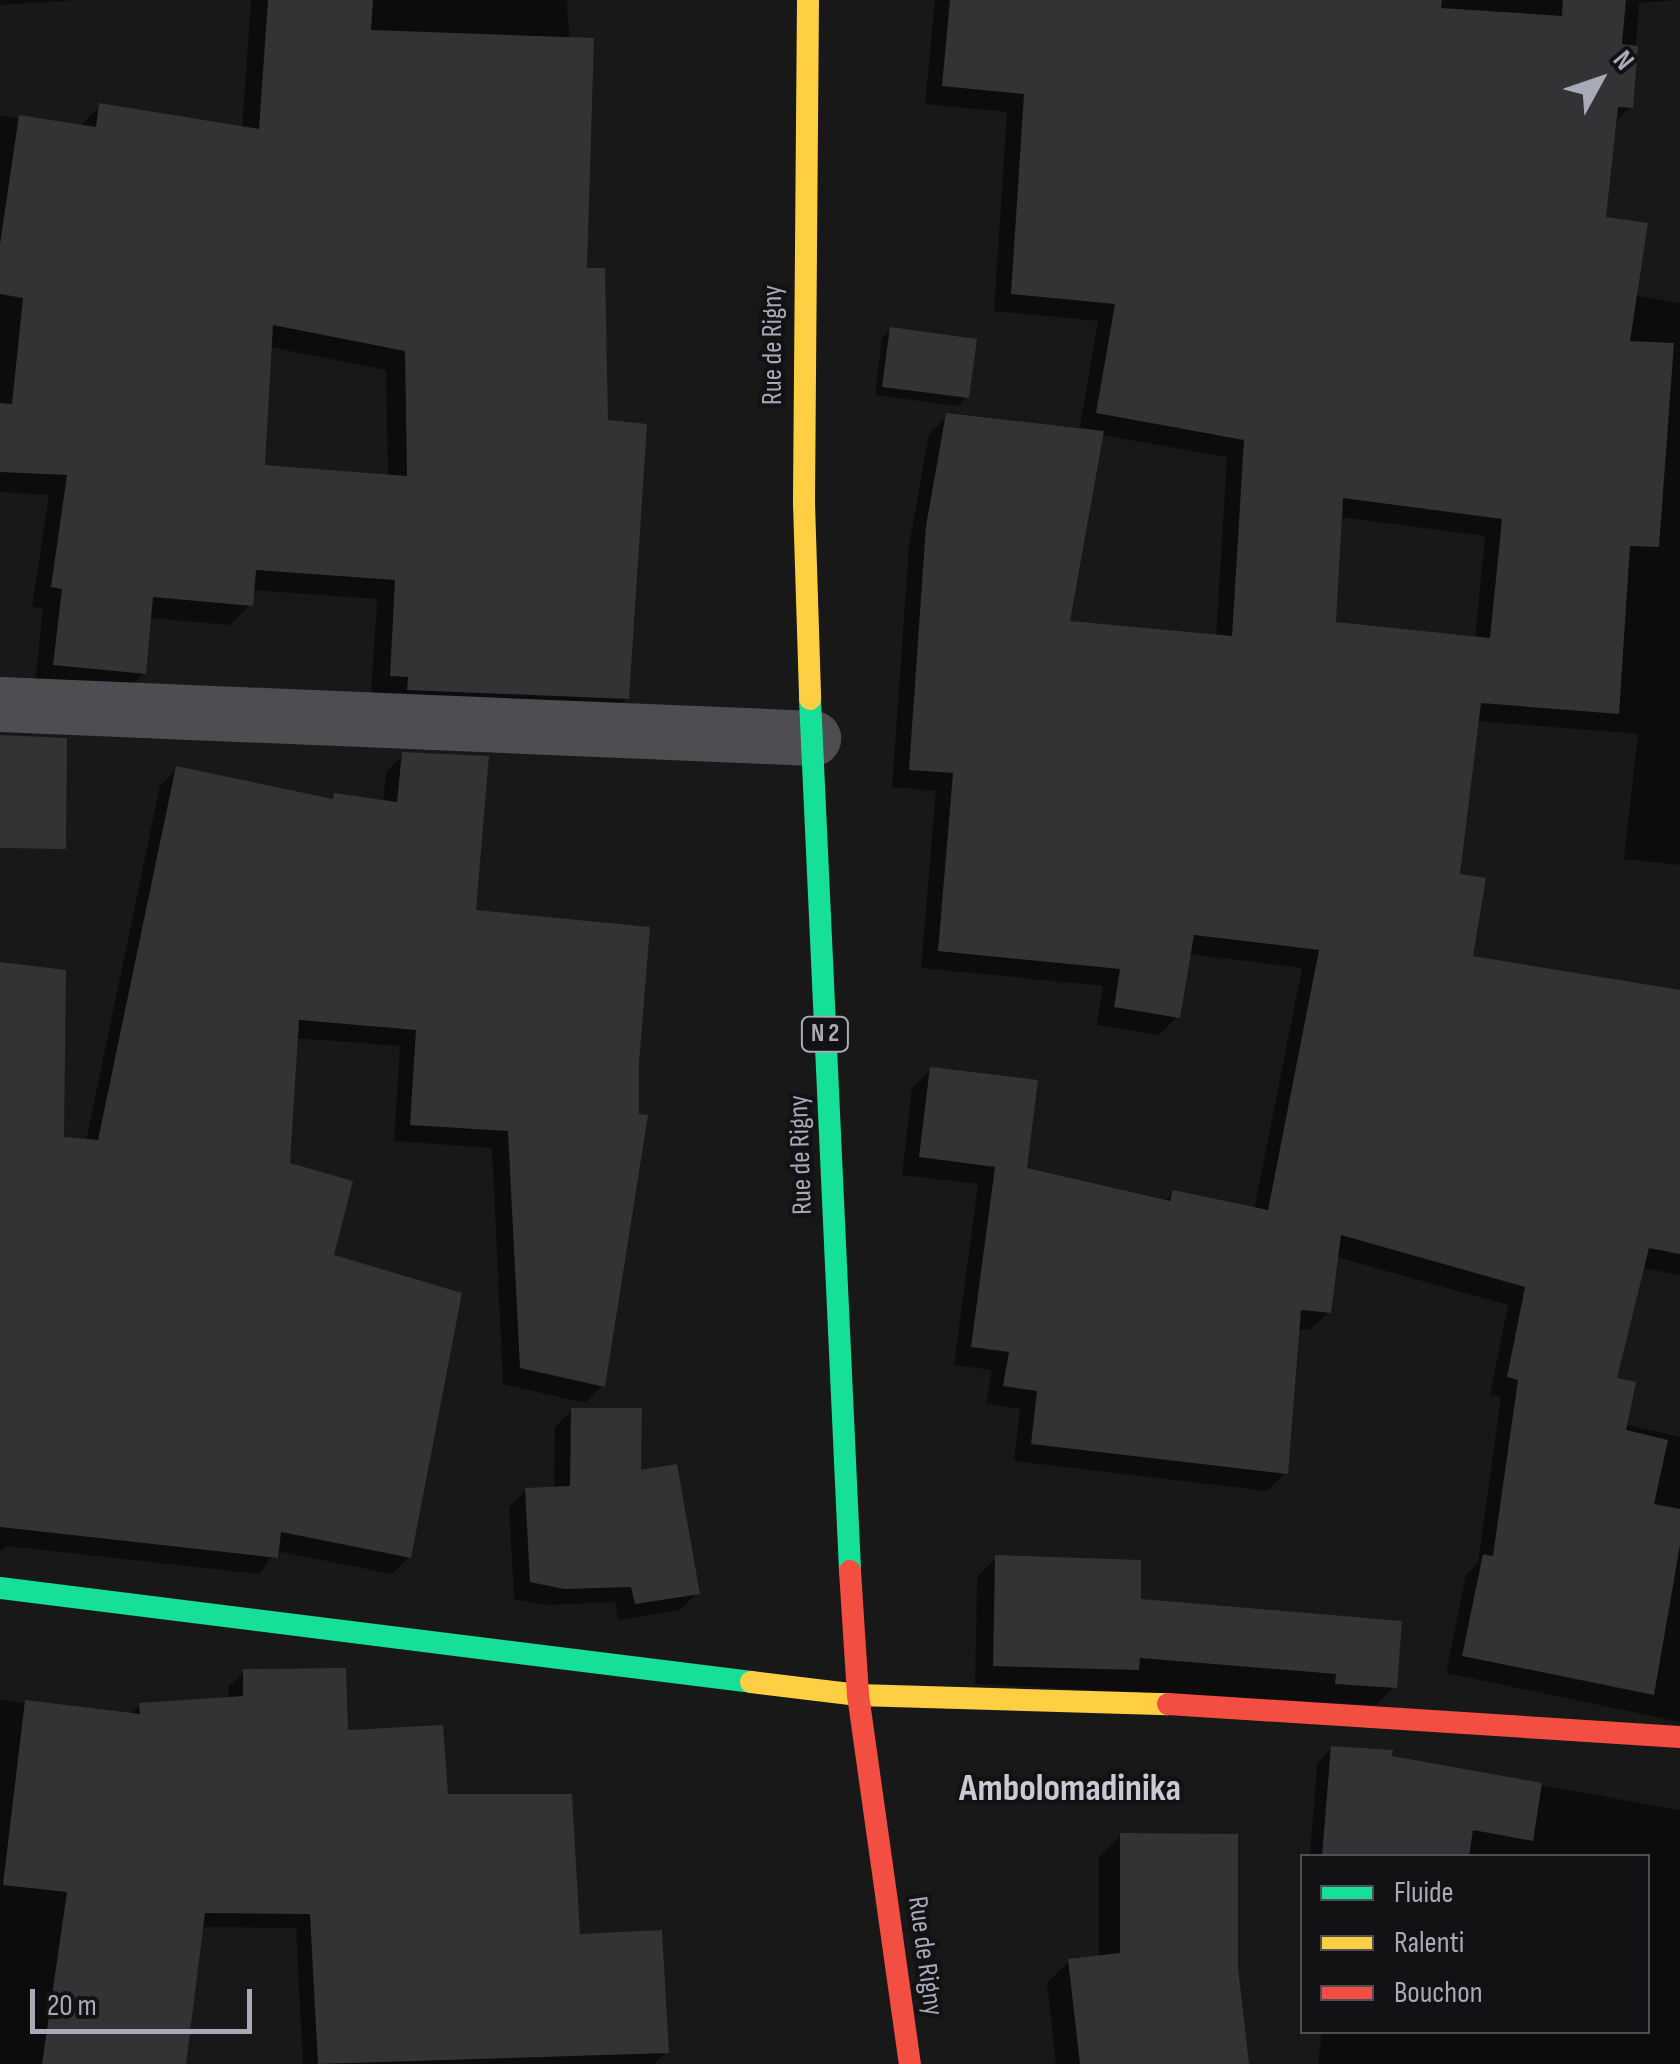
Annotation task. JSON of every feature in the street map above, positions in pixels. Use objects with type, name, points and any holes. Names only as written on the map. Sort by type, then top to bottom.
[{"type":"main road","name":"Rue de Rigny","points":[[808,0],[804,503],[815,884],[834,1157],[836,1370],[858,1695],[910,2064]]},
{"type":"main road","points":[[0,1588],[858,1695],[1086,1699],[1680,1737]]},
{"type":"street","points":[[0,704],[813,738]]},
{"type":"building","points":[[268,0],[373,0],[371,30],[594,38],[587,268],[605,268],[608,420],[647,424],[629,699],[407,690],[408,677],[390,676],[395,580],[256,570],[253,606],[153,597],[146,674],[53,665],[62,589],[51,587],[67,475],[0,472],[0,403],[12,404],[23,298],[0,294],[0,244],[19,115],[96,127],[99,103],[259,129]],"holes":[[[273,325],[405,351],[407,476],[265,465]]]},
{"type":"building","points":[[950,0],[1442,0],[1441,8],[1562,16],[1563,0],[1626,0],[1622,44],[1638,46],[1633,108],[1618,107],[1606,217],[1648,223],[1630,341],[1674,343],[1659,547],[1630,546],[1619,714],[1481,703],[1460,874],[1486,878],[1473,956],[1680,990],[1680,1254],[1649,1248],[1617,1378],[1636,1382],[1626,1430],[1668,1440],[1654,1504],[1680,1509],[1680,1545],[1654,1695],[1462,1656],[1483,1554],[1493,1556],[1518,1380],[1507,1377],[1525,1287],[1341,1235],[1331,1313],[1301,1310],[1288,1474],[1031,1444],[1037,1391],[1003,1386],[1009,1352],[971,1347],[995,1167],[919,1157],[930,1067],[1038,1080],[1027,1168],[1170,1201],[1173,1190],[1268,1210],[1319,950],[1194,935],[1180,1018],[1114,1007],[1120,969],[938,951],[953,773],[909,770],[926,526],[946,413],[1104,431],[1070,621],[1232,636],[1244,440],[1096,413],[1115,304],[1011,294],[1024,94],[942,86]],"holes":[[[1343,498],[1502,519],[1490,638],[1336,622]]]},
{"type":"building","points":[[890,327],[977,339],[969,398],[882,387]]},
{"type":"building","points":[[0,735],[67,738],[66,849],[0,848]]},
{"type":"building","points":[[402,752],[489,756],[476,910],[650,927],[639,1063],[639,1114],[648,1115],[605,1387],[520,1368],[508,1131],[410,1125],[416,1030],[299,1020],[290,1163],[353,1181],[334,1255],[462,1293],[411,1558],[281,1532],[278,1558],[0,1527],[0,962],[66,970],[64,1137],[98,1140],[176,766],[333,799],[334,793],[397,802]]},
{"type":"building","points":[[571,1408],[642,1408],[641,1470],[677,1464],[700,1594],[635,1604],[631,1587],[564,1589],[530,1582],[525,1488],[570,1486]]},
{"type":"building","points":[[995,1555],[1141,1560],[1141,1599],[1402,1621],[1397,1688],[1335,1684],[1336,1674],[1140,1658],[1139,1670],[993,1666]]},
{"type":"building","points":[[346,1668],[348,1730],[443,1725],[448,1794],[572,1794],[580,1934],[662,1930],[669,2053],[318,2064],[310,1914],[205,1913],[186,2064],[42,2064],[67,1892],[3,1885],[25,1700],[140,1714],[139,1703],[243,1696],[243,1669]]},
{"type":"building","points":[[1331,1746],[1393,1750],[1392,1756],[1542,1783],[1533,1841],[1473,1830],[1469,1854],[1322,1854]]},
{"type":"building","points":[[1120,1833],[1238,1834],[1238,1967],[1249,2064],[1080,2064],[1068,1959],[1120,1953]]},
{"type":"traffic: fast","points":[[810,699],[850,1571]]},
{"type":"traffic: fast","points":[[0,1588],[751,1682]]},
{"type":"traffic: slow","points":[[808,0],[804,503],[810,699]]},
{"type":"traffic: slow","points":[[751,1682],[858,1695],[1168,1704]]},
{"type":"traffic: jam","points":[[850,1571],[858,1695],[910,2064]]},
{"type":"traffic: jam","points":[[1168,1704],[1680,1737]]},
{"type":"district","name":"Ambolomadinika","points":[[1070,1789]]}]
